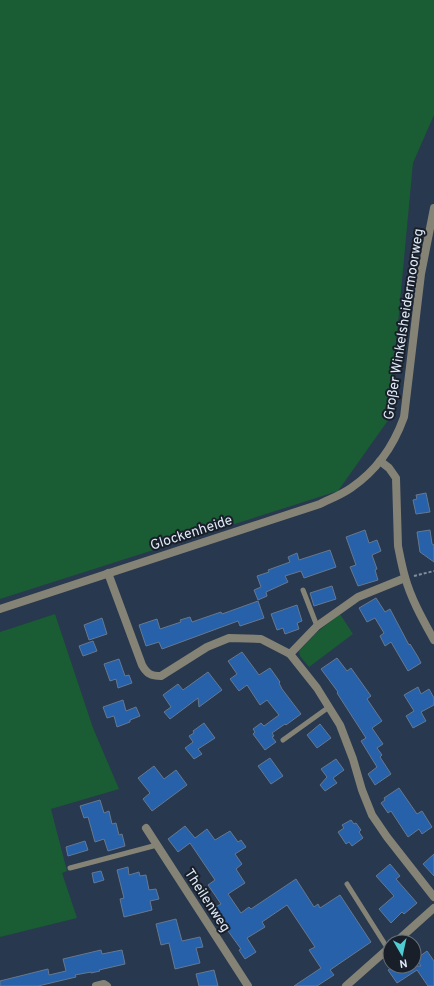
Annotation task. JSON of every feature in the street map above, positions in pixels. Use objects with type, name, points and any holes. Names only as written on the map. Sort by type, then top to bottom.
[{"type":"street","name":"Großer Winkelsheidermoorweg","points":[[380,462],[397,436],[404,416],[420,274],[434,208]]},
{"type":"street","name":"Glockenheide","points":[[0,608],[320,504],[351,488],[380,462]]},
{"type":"street","points":[[380,462],[388,468],[396,478],[398,546],[405,578],[434,640]]},
{"type":"street","points":[[108,573],[142,665],[146,672],[153,676],[161,676],[207,647],[229,638],[261,638],[290,654],[317,688],[340,725],[353,759],[362,790],[372,814],[387,837],[434,897]]},
{"type":"street","points":[[290,654],[317,626],[358,597],[405,578]]},
{"type":"street","name":"Theilenweg","points":[[146,828],[248,986]]},
{"type":"street","points":[[405,934],[434,908]]},
{"type":"street","points":[[346,986],[382,954]]},
{"type":"street","points":[[96,986],[104,984],[107,986]]},
{"type":"lane","points":[[302,590],[317,626]]},
{"type":"lane","points":[[283,740],[329,707]]},
{"type":"lane","points":[[70,868],[157,845]]},
{"type":"lane","points":[[347,884],[382,937]]},
{"type":"path","points":[[405,578],[434,571]]},
{"type":"green space","points":[[0,0],[434,0],[434,115],[413,163],[389,419],[338,491],[0,599]]},
{"type":"green space","points":[[55,614],[93,728],[119,789],[51,809],[67,871],[62,873],[77,918],[0,937],[0,632]]},
{"type":"green space","points":[[340,614],[353,634],[309,667],[300,656],[299,651],[316,633]]},
{"type":"building","points":[[426,493],[430,512],[416,514],[413,500],[417,499],[416,495]]},
{"type":"building","points":[[365,530],[369,543],[377,540],[381,551],[372,555],[377,569],[375,570],[378,580],[358,586],[350,567],[356,565],[346,537]]},
{"type":"building","points":[[430,530],[432,544],[434,545],[434,562],[420,552],[417,532]]},
{"type":"building","points":[[330,550],[336,567],[304,578],[301,571],[285,576],[288,582],[266,592],[267,596],[258,600],[254,590],[261,587],[257,576],[269,572],[268,570],[290,562],[288,557],[297,553],[299,560]]},
{"type":"building","points":[[332,586],[336,599],[314,606],[310,593]]},
{"type":"building","points":[[376,598],[385,612],[390,609],[409,645],[410,644],[421,663],[408,671],[391,642],[385,646],[380,636],[384,633],[375,618],[367,622],[359,608]]},
{"type":"building","points":[[258,601],[264,618],[240,626],[238,621],[162,649],[159,642],[146,646],[139,625],[157,619],[160,629],[181,622],[180,620],[190,617],[192,622],[221,612],[222,614]]},
{"type":"building","points":[[297,605],[302,621],[297,623],[299,629],[285,634],[283,628],[277,630],[271,614]]},
{"type":"building","points":[[102,618],[107,634],[89,640],[84,625]]},
{"type":"building","points":[[93,641],[97,651],[83,656],[79,646]]},
{"type":"building","points":[[242,652],[259,675],[270,668],[280,682],[279,683],[282,689],[301,714],[272,733],[274,736],[272,737],[276,742],[265,750],[253,734],[255,732],[253,729],[261,723],[264,726],[279,715],[267,700],[260,705],[247,685],[239,691],[230,679],[237,674],[228,661]]},
{"type":"building","points":[[337,658],[347,671],[351,668],[371,696],[367,699],[382,721],[372,728],[383,744],[377,748],[382,755],[380,757],[391,774],[375,785],[368,774],[377,767],[361,741],[366,738],[337,693],[338,692],[321,669]]},
{"type":"building","points":[[119,659],[125,676],[129,675],[132,683],[118,688],[116,679],[110,681],[104,664]]},
{"type":"building","points":[[208,672],[222,690],[199,707],[198,698],[170,719],[164,712],[171,707],[163,695],[178,684],[183,690]]},
{"type":"building","points":[[418,687],[421,694],[429,689],[434,698],[434,705],[421,712],[426,721],[413,728],[406,716],[414,711],[404,695]]},
{"type":"building","points":[[123,700],[126,711],[136,707],[140,716],[117,727],[114,716],[107,718],[103,707]]},
{"type":"building","points":[[204,723],[215,738],[198,749],[202,754],[194,759],[185,748],[193,742],[189,736]]},
{"type":"building","points":[[320,724],[331,738],[317,748],[307,735]]},
{"type":"building","points":[[270,758],[283,776],[271,784],[258,766]]},
{"type":"building","points":[[336,759],[344,770],[333,778],[337,783],[325,791],[320,785],[327,777],[321,769]]},
{"type":"building","points":[[154,766],[164,779],[176,770],[187,785],[152,811],[143,799],[150,793],[138,778]]},
{"type":"building","points":[[399,788],[417,814],[422,811],[432,827],[422,834],[419,829],[408,837],[391,811],[388,813],[381,803],[385,800],[384,798]]},
{"type":"building","points":[[100,800],[104,813],[109,811],[112,824],[116,823],[119,835],[122,834],[125,846],[108,851],[104,839],[95,842],[88,817],[84,818],[80,806]]},
{"type":"building","points":[[351,820],[354,824],[356,823],[361,830],[359,832],[363,838],[352,846],[349,842],[346,844],[338,832],[344,828],[342,825]]},
{"type":"building","points":[[185,826],[195,838],[207,829],[215,840],[230,831],[238,842],[241,840],[246,847],[235,854],[242,864],[236,869],[245,883],[228,894],[241,913],[249,907],[251,909],[296,879],[314,907],[318,904],[320,908],[340,895],[371,942],[330,970],[334,975],[317,986],[294,986],[321,968],[309,950],[315,947],[287,905],[262,922],[265,927],[247,938],[256,952],[245,959],[239,950],[241,949],[212,909],[221,904],[208,885],[215,880],[190,843],[178,852],[168,839]]},
{"type":"building","points":[[85,841],[88,850],[68,856],[66,847]]},
{"type":"building","points":[[434,854],[434,876],[423,864]]},
{"type":"building","points":[[390,864],[400,876],[396,879],[417,903],[404,914],[402,912],[391,923],[379,909],[394,896],[376,876]]},
{"type":"building","points":[[128,867],[129,875],[139,872],[140,876],[146,875],[149,890],[156,889],[159,899],[150,901],[152,910],[124,917],[120,899],[124,898],[117,870]]},
{"type":"building","points":[[101,871],[104,880],[94,883],[92,873]]},
{"type":"building","points":[[176,919],[182,941],[200,937],[203,947],[196,948],[200,963],[175,969],[169,943],[161,945],[156,924]]},
{"type":"building","points":[[101,950],[102,954],[122,950],[125,964],[91,973],[75,975],[76,977],[38,986],[0,986],[0,981],[48,969],[49,975],[66,971],[63,959]]},
{"type":"building","points":[[427,951],[434,961],[434,986],[428,986],[420,974],[422,974],[422,955]]},
{"type":"building","points":[[214,970],[218,986],[199,986],[196,974]]},
{"type":"building","points":[[391,974],[411,974],[397,983]]}]
